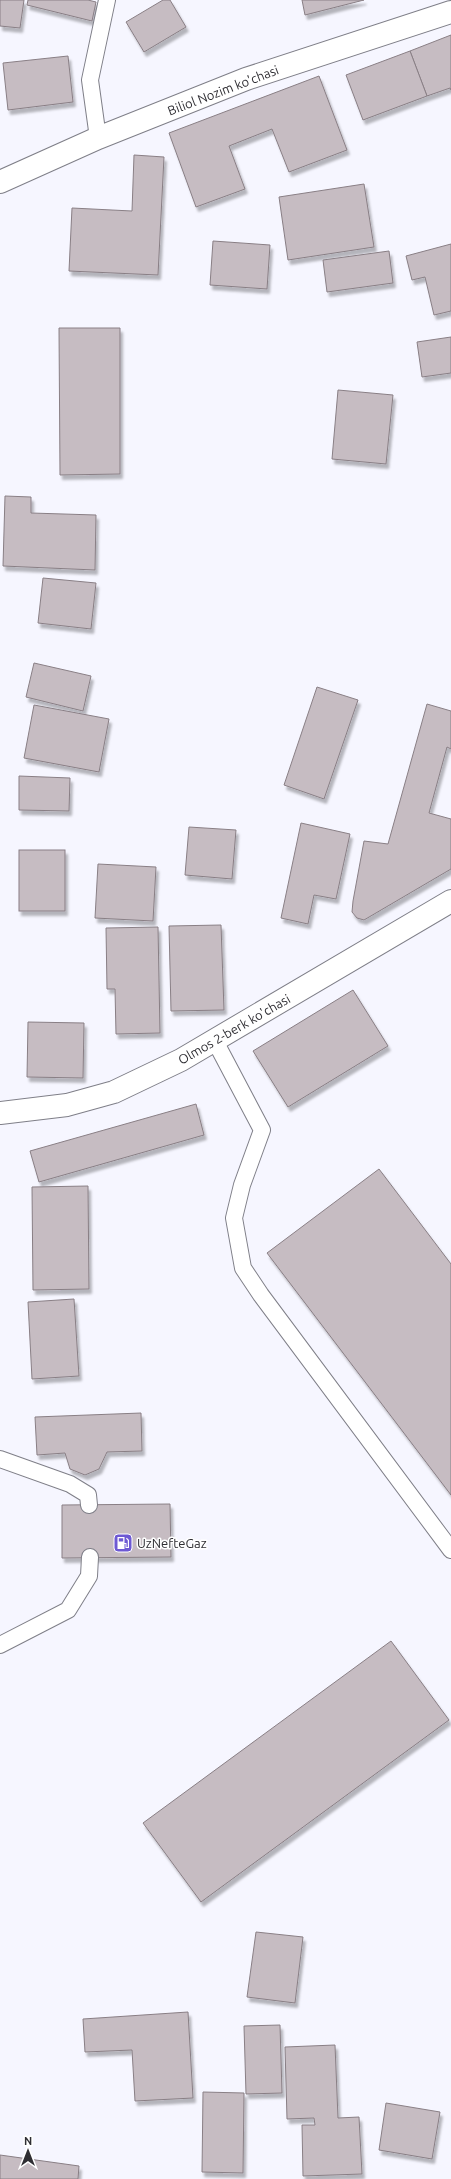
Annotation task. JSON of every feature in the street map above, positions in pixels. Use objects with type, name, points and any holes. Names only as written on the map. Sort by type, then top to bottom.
[{"type":"street","name":"Biliol Nozim ko'chasi","points":[[0,182],[98,138],[246,79],[451,12]]},
{"type":"street","name":"Olmos 2-berk ko'chasi","points":[[0,1113],[66,1105],[114,1092],[182,1060],[451,901]]},
{"type":"lane","points":[[98,138],[90,80],[107,0]]},
{"type":"lane","points":[[215,1041],[262,1130],[242,1185],[234,1218],[243,1268],[451,1550]]},
{"type":"lane","points":[[0,1459],[70,1484],[88,1495],[89,1505]]},
{"type":"lane","points":[[0,1645],[68,1610],[89,1576],[90,1557]]},
{"type":"building","points":[[0,0],[24,0],[20,28],[0,26]]},
{"type":"building","points":[[28,0],[88,0],[96,2],[92,21],[27,5]]},
{"type":"building","points":[[163,0],[170,0],[186,27],[144,52],[126,22]]},
{"type":"building","points":[[302,0],[364,0],[305,15]]},
{"type":"building","points":[[451,35],[451,90],[450,88],[427,96],[410,51]]},
{"type":"building","points":[[410,51],[427,96],[363,120],[346,75]]},
{"type":"building","points":[[68,56],[73,102],[8,110],[3,63]]},
{"type":"building","points":[[319,76],[347,150],[289,172],[272,129],[229,146],[245,189],[196,207],[169,133]]},
{"type":"building","points":[[134,155],[164,157],[158,275],[69,271],[72,208],[132,211]]},
{"type":"building","points":[[364,184],[374,247],[288,260],[279,197]]},
{"type":"building","points":[[213,241],[270,245],[267,289],[210,285]]},
{"type":"building","points":[[451,244],[451,311],[434,315],[425,277],[412,280],[406,256]]},
{"type":"building","points":[[389,251],[393,283],[327,292],[323,260]]},
{"type":"building","points":[[59,328],[120,328],[120,474],[60,475]]},
{"type":"building","points":[[451,337],[451,373],[422,377],[417,342]]},
{"type":"building","points":[[338,390],[393,395],[386,464],[332,459]]},
{"type":"building","points":[[5,496],[31,497],[31,513],[96,515],[95,570],[3,566]]},
{"type":"building","points":[[43,578],[96,583],[91,629],[38,623]]},
{"type":"building","points":[[34,663],[91,676],[83,711],[26,697]]},
{"type":"building","points":[[317,687],[358,700],[324,799],[284,785]]},
{"type":"building","points":[[427,704],[451,711],[451,749],[447,747],[429,813],[451,819],[451,869],[364,920],[357,918],[352,912],[353,901],[364,841],[388,844]]},
{"type":"building","points":[[34,705],[109,719],[99,772],[24,758]]},
{"type":"building","points":[[19,776],[70,778],[69,811],[19,810]]},
{"type":"building","points":[[301,823],[350,834],[336,899],[314,895],[308,924],[281,918]]},
{"type":"building","points":[[189,827],[236,830],[232,879],[185,875]]},
{"type":"building","points":[[19,850],[65,850],[65,911],[19,911]]},
{"type":"building","points":[[98,864],[156,867],[153,921],[95,918]]},
{"type":"building","points":[[221,925],[224,1010],[171,1011],[169,926]]},
{"type":"building","points":[[158,927],[160,1033],[116,1034],[115,989],[107,989],[106,928]]},
{"type":"building","points":[[353,990],[388,1046],[288,1107],[253,1051]]},
{"type":"building","points":[[28,1022],[84,1023],[83,1078],[27,1077]]},
{"type":"building","points":[[196,1104],[204,1135],[39,1182],[30,1151]]},
{"type":"building","points":[[379,1169],[451,1264],[451,1495],[267,1253]]},
{"type":"building","points":[[88,1186],[89,1289],[33,1290],[32,1187]]},
{"type":"building","points":[[74,1299],[79,1376],[32,1379],[28,1302]]},
{"type":"building","points":[[141,1413],[142,1451],[107,1452],[99,1469],[85,1475],[70,1469],[65,1453],[37,1455],[35,1417]]},
{"type":"building","points":[[170,1504],[171,1557],[62,1558],[62,1505]]},
{"type":"building","points":[[391,1641],[449,1720],[201,1902],[143,1823]]},
{"type":"building","points":[[256,1932],[303,1937],[295,2003],[247,1997]]},
{"type":"building","points":[[188,2012],[193,2098],[135,2101],[132,2050],[85,2052],[83,2019]]},
{"type":"building","points":[[280,2025],[282,2093],[246,2094],[244,2026]]},
{"type":"building","points":[[335,2045],[338,2118],[359,2117],[362,2174],[303,2176],[302,2125],[315,2125],[314,2118],[287,2119],[285,2047]]},
{"type":"building","points":[[203,2092],[244,2093],[243,2173],[202,2172]]},
{"type":"building","points":[[386,2103],[440,2112],[432,2159],[379,2150]]},
{"type":"building","points":[[0,2155],[79,2166],[78,2179],[0,2179]]},
{"type":"place","name":"UzNefteGaz","points":[[123,1543]]}]
